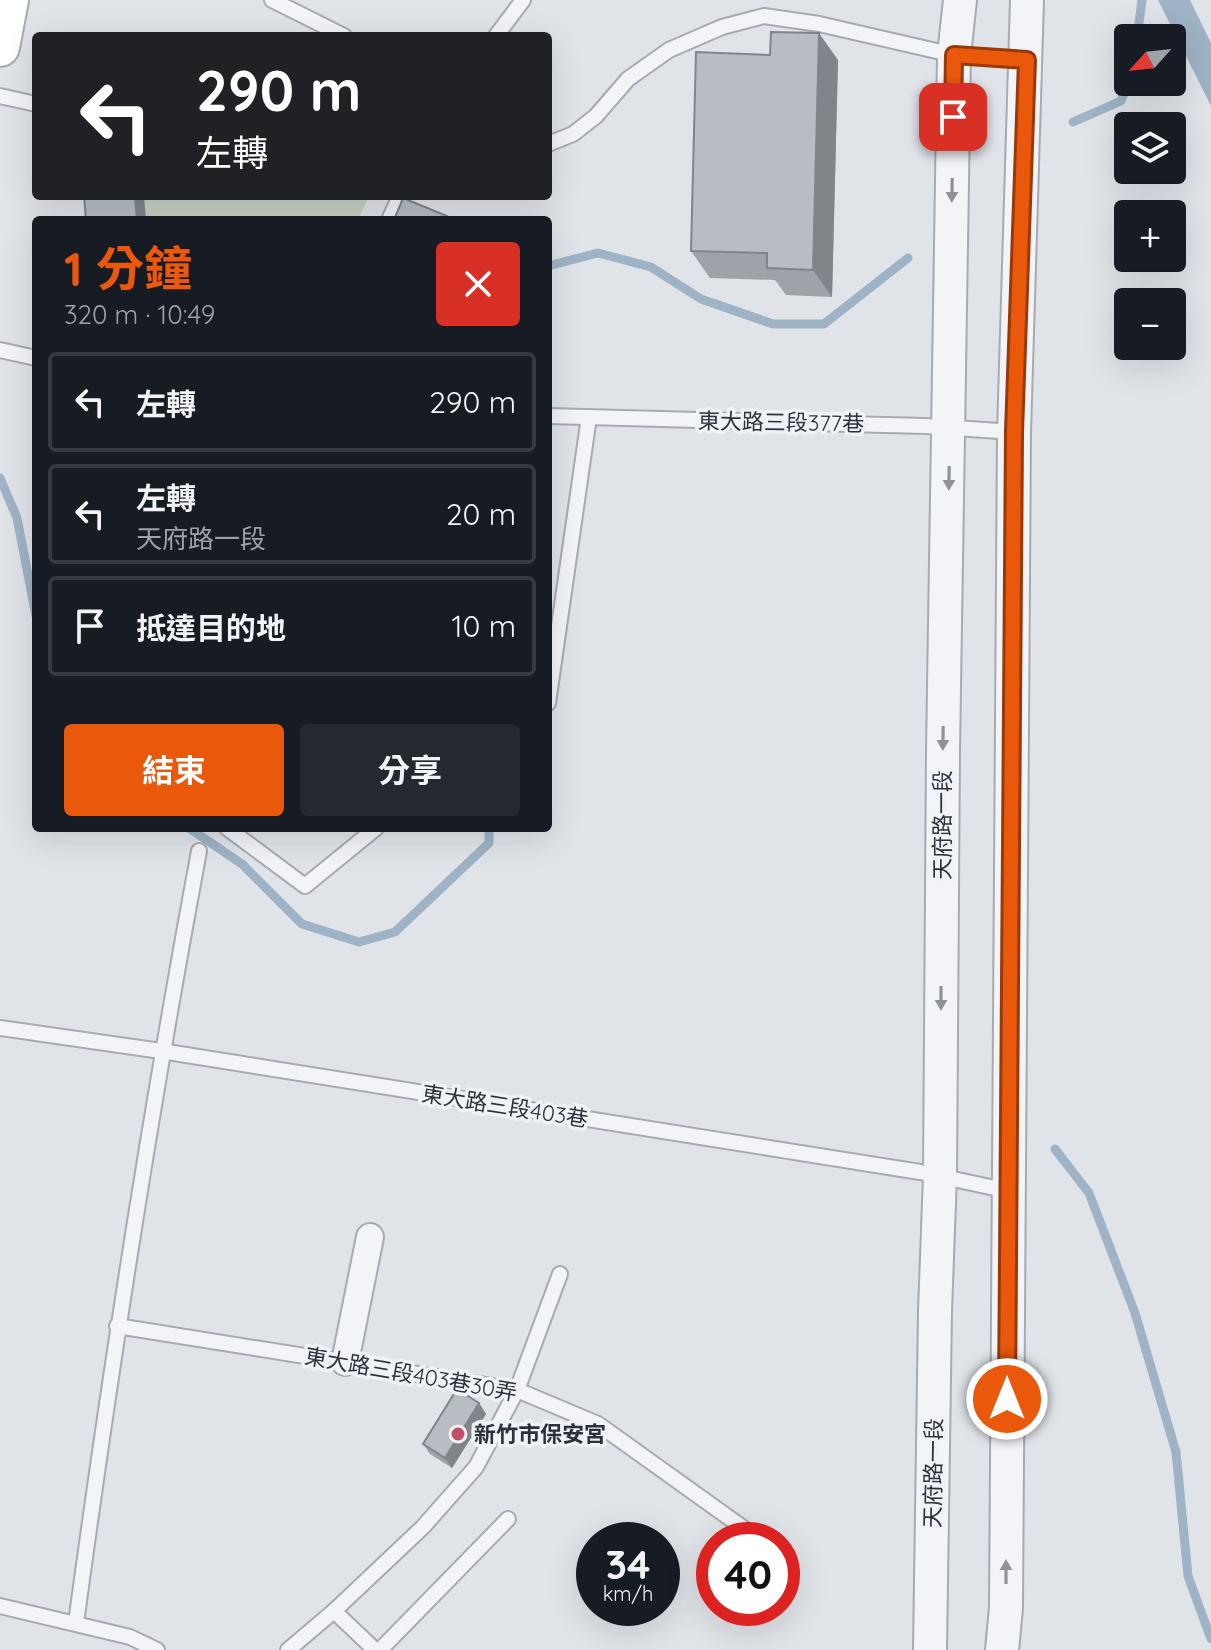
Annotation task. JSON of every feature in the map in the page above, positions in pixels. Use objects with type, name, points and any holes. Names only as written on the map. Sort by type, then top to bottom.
[{"type":"main road","points":[[0,47],[9,0]]},
{"type":"street","name":"天府路一段","points":[[930,1650],[940,1176],[954,55],[960,0]]},
{"type":"street","points":[[1002,1650],[1006,1608],[1014,432],[1027,0]]},
{"type":"street","points":[[345,1362],[370,1237]]},
{"type":"lane","points":[[272,0],[336,32]]},
{"type":"lane","points":[[499,32],[523,0]]},
{"type":"lane","points":[[552,142],[573,134],[596,116],[628,79],[669,50],[722,27],[764,16],[819,24],[954,55],[1027,60]]},
{"type":"lane","points":[[0,96],[32,103]]},
{"type":"lane","points":[[0,350],[32,357]]},
{"type":"lane","name":"東大路三段377巷","points":[[552,416],[950,427],[1014,432]]},
{"type":"lane","points":[[552,675],[589,417]]},
{"type":"lane","points":[[232,832],[305,886],[371,832]]},
{"type":"lane","points":[[76,1623],[117,1326],[161,1051],[199,851]]},
{"type":"lane","name":"東大路三段403巷","points":[[0,1028],[940,1176],[1009,1191]]},
{"type":"lane","points":[[288,1650],[423,1527],[476,1467],[517,1390],[560,1274]]},
{"type":"lane","name":"東大路三段403巷30弄","points":[[117,1326],[517,1390],[598,1424],[736,1522]]},
{"type":"lane","points":[[334,1611],[378,1650],[508,1519]]},
{"type":"lane","points":[[0,1606],[130,1637],[157,1650]]},
{"type":"green space","points":[[95,200],[367,200],[360,216],[97,216]]},
{"type":"water","points":[[1158,0],[1190,0],[1211,43],[1211,106],[1186,56],[1186,24],[1170,24]]},
{"type":"building","points":[[771,32],[819,33],[813,270],[767,268],[767,253],[691,251],[696,52],[770,55]]},
{"type":"building","points":[[84,200],[135,200],[137,216],[86,216]]},
{"type":"building","points":[[402,200],[408,200],[447,216],[396,216]]},
{"type":"building","points":[[457,1389],[479,1403],[445,1458],[423,1444]]},
{"type":"waterway","points":[[1139,24],[1142,0]]},
{"type":"waterway","points":[[1073,122],[1121,101],[1123,96]]},
{"type":"waterway","points":[[552,265],[598,253],[651,267],[701,299],[773,324],[824,324],[908,258]]},
{"type":"waterway","points":[[0,478],[17,518],[32,595]]},
{"type":"waterway","points":[[195,832],[242,864],[302,924],[359,942],[395,932],[489,843],[489,832]]},
{"type":"waterway","points":[[1055,1149],[1089,1193],[1135,1313],[1176,1452],[1188,1576],[1211,1639]]},
{"type":"place","name":"新竹市保安宮","points":[[458,1434]]},
{"type":"route","points":[[953,117],[954,55],[1027,60],[1014,432],[1007,1399]]}]
